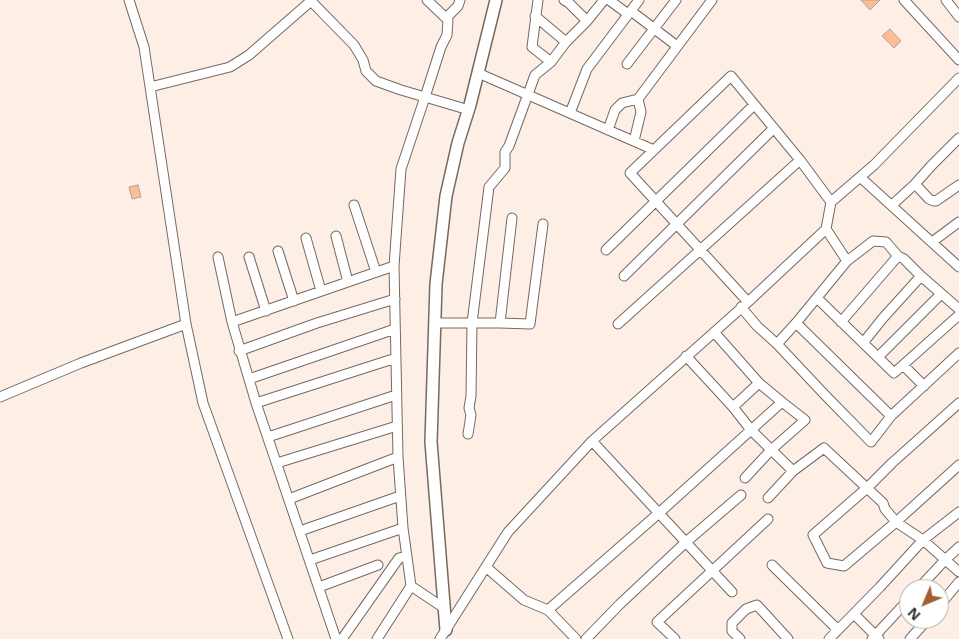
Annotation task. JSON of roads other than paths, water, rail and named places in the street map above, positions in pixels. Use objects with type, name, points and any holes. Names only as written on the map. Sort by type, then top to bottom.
[{"type":"street","points":[[129,0],[144,47],[186,324],[203,403],[288,639]]},
{"type":"street","points":[[150,88],[230,66],[250,55],[312,0],[354,45],[363,60],[366,71],[376,82],[469,110]]},
{"type":"street","points":[[377,639],[411,586],[400,496],[394,266],[401,169],[447,34],[448,20],[427,0]]},
{"type":"street","points":[[446,18],[458,6],[460,0]]},
{"type":"street","points":[[444,636],[444,608],[431,442],[436,284],[446,196],[496,0]]},
{"type":"street","points":[[538,0],[532,47],[551,62]]},
{"type":"street","points":[[564,0],[587,21]]},
{"type":"street","points":[[468,434],[471,415],[469,408],[471,396],[472,323],[490,187],[505,168],[505,152],[509,146],[535,75],[551,62],[566,42],[604,0]]},
{"type":"street","points":[[609,0],[654,28],[677,46]]},
{"type":"street","points":[[570,113],[587,69],[639,0]]},
{"type":"street","points":[[627,64],[676,0]]},
{"type":"street","points":[[608,130],[615,110],[622,103],[638,99],[712,0]]},
{"type":"street","points":[[904,0],[959,60]]},
{"type":"street","points":[[946,0],[959,17]]},
{"type":"street","points":[[535,16],[566,42]]},
{"type":"street","points":[[478,74],[654,150]]},
{"type":"street","points":[[831,202],[800,160],[731,76],[630,173],[700,250],[745,305],[757,326],[777,344],[871,442],[891,416],[959,353]]},
{"type":"street","points":[[444,636],[508,532],[592,441],[745,305],[826,228],[831,202],[874,165],[959,78]]},
{"type":"street","points":[[634,141],[641,112],[638,99]]},
{"type":"street","points":[[606,250],[754,105]]},
{"type":"street","points":[[624,276],[774,128]]},
{"type":"street","points":[[892,205],[959,138]]},
{"type":"street","points":[[618,324],[800,160]]},
{"type":"street","points":[[860,177],[959,266]]},
{"type":"street","points":[[915,184],[929,199],[934,201],[959,185]]},
{"type":"street","points":[[354,205],[376,272]]},
{"type":"street","points":[[500,323],[512,218]]},
{"type":"street","points":[[932,242],[959,222]]},
{"type":"street","points":[[435,323],[530,324],[543,224]]},
{"type":"street","points":[[826,228],[848,261]]},
{"type":"street","points":[[336,236],[348,282]]},
{"type":"street","points":[[306,238],[321,292]]},
{"type":"street","points":[[777,344],[848,261],[873,241],[886,242],[898,256],[904,259],[959,309]]},
{"type":"street","points":[[278,251],[294,301]]},
{"type":"street","points":[[218,256],[232,322],[248,379],[336,639]]},
{"type":"street","points":[[841,322],[898,256]]},
{"type":"street","points":[[248,257],[266,310]]},
{"type":"street","points":[[232,322],[394,266]]},
{"type":"street","points":[[863,343],[921,276]]},
{"type":"street","points":[[878,357],[941,294]]},
{"type":"street","points":[[817,298],[894,373],[959,315]]},
{"type":"street","points":[[240,351],[317,323],[395,299]]},
{"type":"street","points":[[796,323],[891,416]]},
{"type":"street","points":[[0,397],[81,362],[186,324]]},
{"type":"street","points":[[248,379],[395,329]]},
{"type":"street","points":[[714,332],[759,383],[805,420],[771,450],[745,478]]},
{"type":"street","points":[[686,356],[733,407],[751,430],[793,471]]},
{"type":"street","points":[[256,403],[396,358]]},
{"type":"street","points":[[903,365],[924,386]]},
{"type":"street","points":[[733,407],[759,383]]},
{"type":"street","points":[[268,436],[396,395]]},
{"type":"street","points":[[548,610],[782,402]]},
{"type":"street","points":[[959,403],[813,535],[827,563],[844,566],[959,465]]},
{"type":"street","points":[[277,463],[397,426]]},
{"type":"street","points":[[592,441],[732,592]]},
{"type":"street","points":[[768,498],[793,471],[824,448],[883,503],[896,522],[923,540],[959,572]]},
{"type":"street","points":[[289,499],[398,457]]},
{"type":"street","points":[[586,639],[686,542],[741,495]]},
{"type":"street","points":[[300,531],[400,496]]},
{"type":"street","points":[[829,639],[923,540],[959,512]]},
{"type":"street","points":[[674,639],[657,622],[768,519]]},
{"type":"street","points":[[310,560],[403,528]]},
{"type":"street","points":[[927,579],[959,547]]},
{"type":"street","points":[[342,639],[399,558],[407,556]]},
{"type":"street","points":[[318,587],[378,565]]},
{"type":"street","points":[[772,565],[838,630]]},
{"type":"street","points":[[486,567],[524,600],[548,610],[576,639]]},
{"type":"street","points":[[949,594],[959,582]]},
{"type":"street","points":[[411,586],[444,608]]},
{"type":"street","points":[[740,639],[732,631],[732,623],[746,609],[757,605],[788,639]]},
{"type":"street","points":[[854,614],[875,638],[899,610]]},
{"type":"street","points":[[910,639],[919,629]]}]
